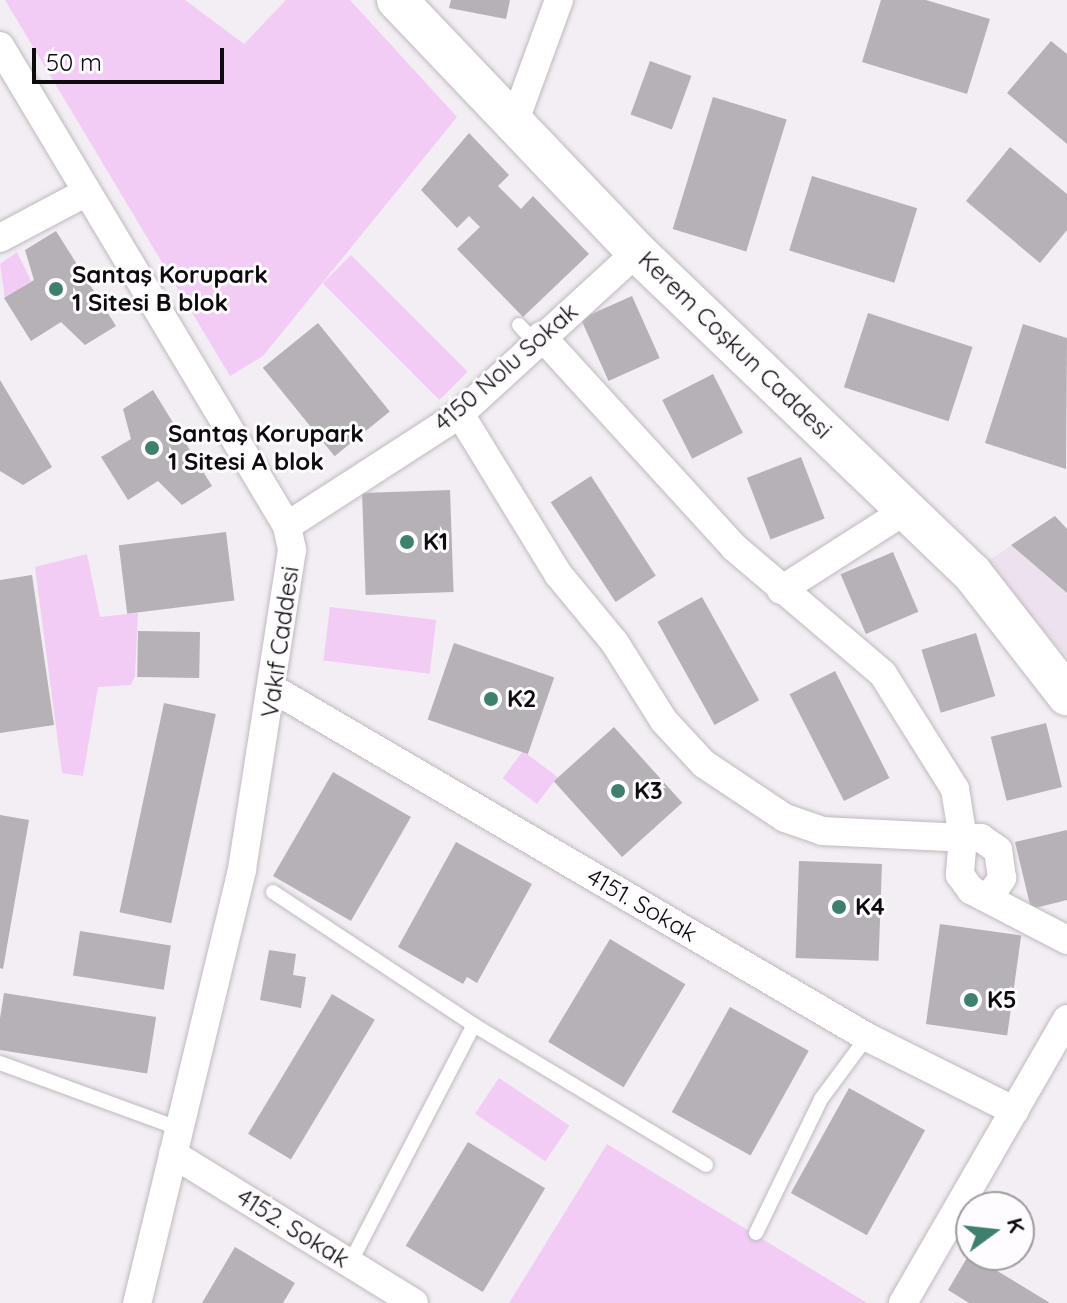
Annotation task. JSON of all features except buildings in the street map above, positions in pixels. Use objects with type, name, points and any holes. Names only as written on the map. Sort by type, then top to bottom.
[{"type":"street","name":"Kerem Coşkun Caddesi","points":[[397,0],[637,252],[972,573],[1067,695]]},
{"type":"street","points":[[514,123],[559,0]]},
{"type":"street","name":"Vakıf Caddesi","points":[[0,46],[287,526],[293,571],[242,870],[137,1303]]},
{"type":"street","points":[[0,238],[87,192]]},
{"type":"street","name":"4150 Nolu Sokak","points":[[287,526],[460,414],[532,335],[637,252]]},
{"type":"street","points":[[532,335],[781,590],[883,674],[955,789],[963,838]]},
{"type":"street","points":[[460,414],[558,574],[615,643],[664,721],[704,764],[785,818],[822,831],[981,838],[998,850],[1002,878],[990,896],[1067,940]]},
{"type":"street","points":[[781,590],[906,510]]},
{"type":"street","name":"4151. Sokak","points":[[275,690],[867,1037],[1015,1111]]},
{"type":"street","points":[[903,1303],[1067,1019]]},
{"type":"street","name":"4152. Sokak","points":[[176,1141],[350,1263],[414,1303]]},
{"type":"lane","points":[[273,892],[474,1025],[706,1165]]},
{"type":"lane","points":[[350,1263],[474,1025]]},
{"type":"lane","points":[[756,1233],[821,1099],[867,1037]]},
{"type":"lane","points":[[0,1063],[176,1141]]},
{"type":"shaded area","points":[[5,0],[185,0],[244,44],[286,0],[350,0],[457,117],[263,356],[230,376]]},
{"type":"shaded area","points":[[17,252],[31,281],[5,299],[0,264]]},
{"type":"shaded area","points":[[351,255],[468,372],[439,400],[323,283]]},
{"type":"shaded area","points":[[1055,516],[1067,529],[1067,657],[985,563]]},
{"type":"shaded area","points":[[87,554],[100,617],[138,613],[135,676],[131,685],[98,687],[83,776],[62,773],[35,567]]},
{"type":"shaded area","points":[[330,607],[436,620],[430,674],[323,661]]},
{"type":"shaded area","points":[[523,751],[557,777],[537,804],[503,778]]},
{"type":"shaded area","points":[[499,1078],[569,1126],[545,1161],[475,1114]]},
{"type":"shaded area","points":[[607,1144],[867,1303],[509,1303]]},
{"type":"place","name":"Santaş Korupark 1 Sitesi B blok","points":[[56,289]]},
{"type":"place","name":"Santaş Korupark 1 Sitesi A blok","points":[[152,448]]},
{"type":"place","name":"K1","points":[[407,542]]},
{"type":"place","name":"K2","points":[[491,699]]},
{"type":"place","name":"K3","points":[[618,791]]},
{"type":"place","name":"K4","points":[[839,907]]},
{"type":"place","name":"K5","points":[[971,1000]]}]
